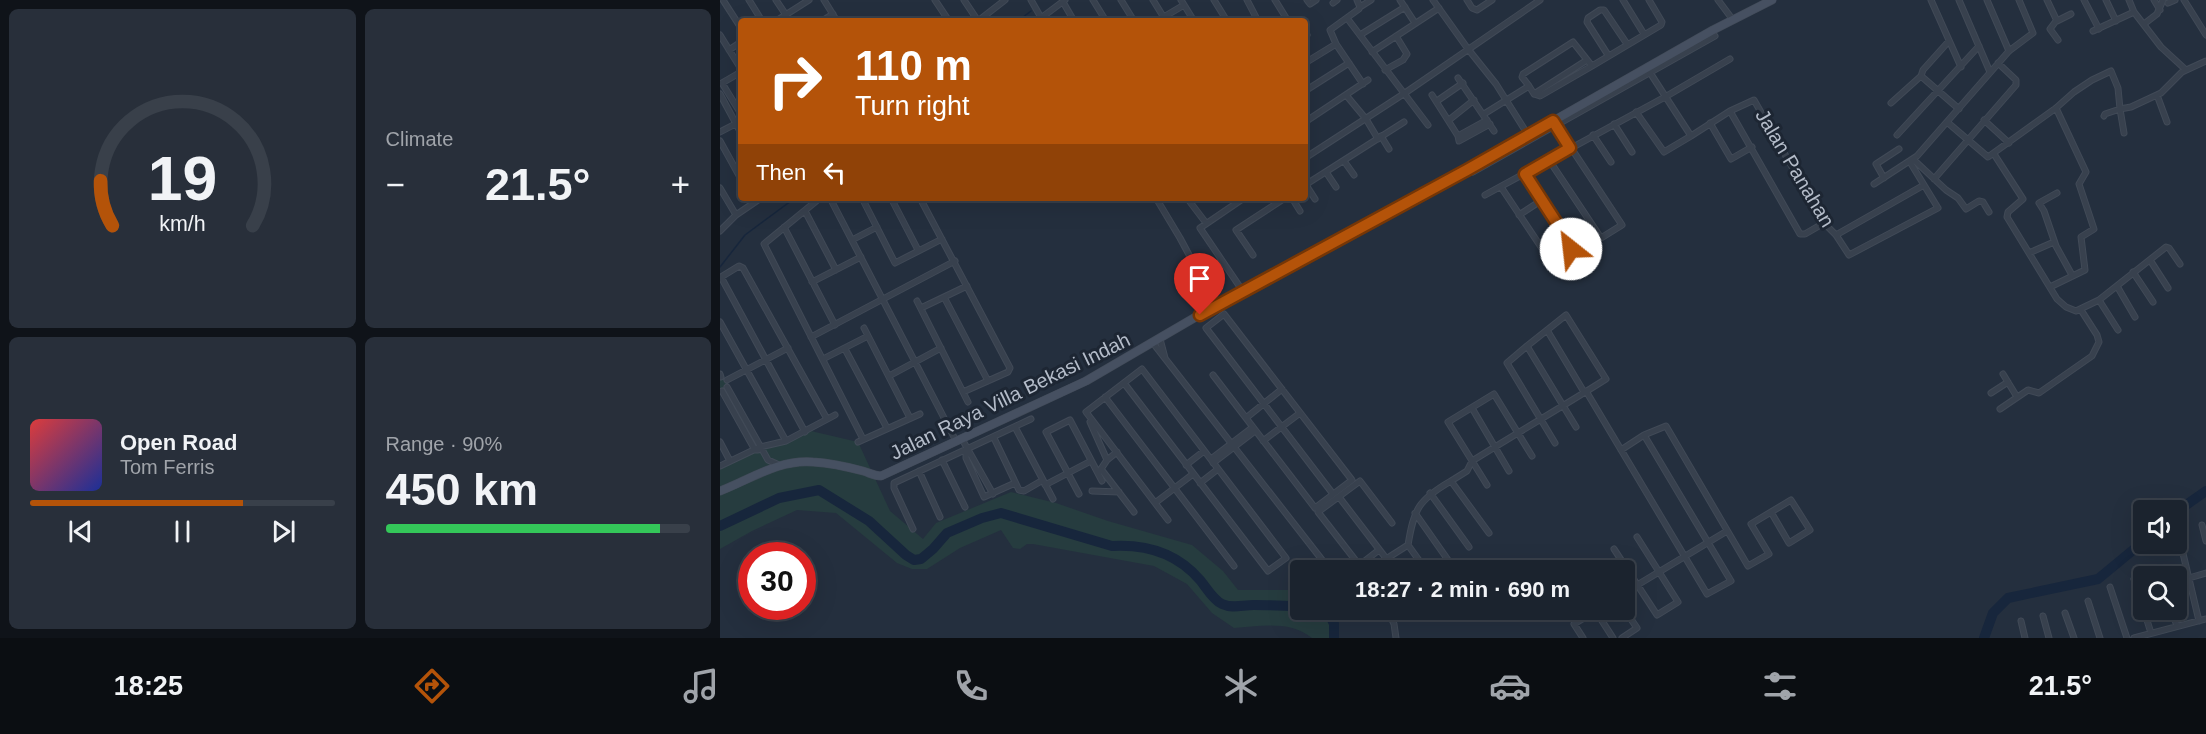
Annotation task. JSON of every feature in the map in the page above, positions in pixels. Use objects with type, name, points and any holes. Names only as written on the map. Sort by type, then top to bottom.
[{"type":"main road","name":"Jalan Raya Villa Bekasi Indah","points":[[720,491],[779,465],[812,461],[881,476],[1086,381],[1242,290],[1554,123],[1772,0]]},
{"type":"street","points":[[723,0],[738,23]]},
{"type":"street","points":[[749,0],[760,18]]},
{"type":"street","points":[[776,0],[786,15]]},
{"type":"street","points":[[781,18],[801,2],[809,0]]},
{"type":"street","points":[[824,0],[835,18]]},
{"type":"street","points":[[935,0],[947,18]]},
{"type":"street","points":[[964,0],[976,18]]},
{"type":"street","points":[[981,18],[998,2],[1005,0]]},
{"type":"street","points":[[1031,0],[1042,18]]},
{"type":"street","points":[[1093,0],[1104,18]]},
{"type":"street","points":[[1121,0],[1132,18]]},
{"type":"street","points":[[1153,0],[1163,18]]},
{"type":"street","points":[[1214,0],[1225,18]]},
{"type":"street","points":[[1247,0],[1256,18]]},
{"type":"street","points":[[1275,0],[1286,18]]},
{"type":"street","points":[[1307,0],[1310,4],[1316,0]]},
{"type":"street","points":[[1357,0],[1360,7]]},
{"type":"street","points":[[1308,120],[1366,82],[1349,63],[1330,30],[1371,0]]},
{"type":"street","points":[[1400,0],[1415,23]]},
{"type":"street","points":[[1433,0],[1507,101],[1528,135]]},
{"type":"street","points":[[1467,0],[1472,8],[1477,10],[1492,0]]},
{"type":"street","points":[[1308,156],[1405,93],[1540,0]]},
{"type":"street","points":[[1623,0],[1644,34]]},
{"type":"street","points":[[1592,66],[1573,42],[1523,74],[1522,77],[1534,94],[1540,96],[1592,66],[1662,23],[1648,0]]},
{"type":"street","points":[[1718,0],[1733,20]]},
{"type":"street","points":[[1931,0],[1961,67]]},
{"type":"street","points":[[1959,0],[1990,72]]},
{"type":"street","points":[[1987,0],[2008,51]]},
{"type":"street","points":[[1874,184],[1912,161],[2008,51],[2033,33],[2019,0]]},
{"type":"street","points":[[2047,0],[2056,21]]},
{"type":"street","points":[[2084,0],[2096,30],[2134,12]]},
{"type":"street","points":[[2106,0],[2116,21]]},
{"type":"street","points":[[2129,0],[2134,12],[2161,48],[2187,69]]},
{"type":"street","points":[[2154,0],[2160,10]]},
{"type":"street","points":[[2144,24],[2160,10],[2165,2],[2175,0]]},
{"type":"street","points":[[1043,18],[1064,1],[1072,18]]},
{"type":"street","points":[[2186,1],[2205,32]]},
{"type":"street","points":[[1165,18],[1183,2],[1192,18]]},
{"type":"street","points":[[1360,36],[1405,8]]},
{"type":"street","points":[[1372,52],[1439,8]]},
{"type":"street","points":[[1608,55],[1587,22],[1588,18],[1600,10],[1604,10],[1627,44]]},
{"type":"street","points":[[827,18],[833,14]]},
{"type":"street","points":[[2058,40],[2050,28],[2056,21],[2071,14]]},
{"type":"street","points":[[1347,18],[1428,125]]},
{"type":"street","points":[[720,35],[738,65]]},
{"type":"street","points":[[1385,70],[1403,60],[1407,54],[1396,36]]},
{"type":"street","points":[[1691,136],[1648,70],[1716,36]]},
{"type":"street","points":[[1891,103],[1921,76],[1923,70],[1949,41]]},
{"type":"street","points":[[729,50],[738,44]]},
{"type":"street","points":[[1308,61],[1336,44]]},
{"type":"street","points":[[1897,135],[1979,46]]},
{"type":"street","points":[[1485,195],[1730,59]]},
{"type":"street","points":[[1534,94],[1587,60]]},
{"type":"street","points":[[2104,116],[2157,95],[2167,89],[2178,75],[2206,61]]},
{"type":"street","points":[[1308,89],[1349,63]]},
{"type":"street","points":[[1934,178],[2016,83],[1998,63]]},
{"type":"street","points":[[1947,122],[1985,157],[1994,154],[2083,86],[2111,71],[2118,88],[2124,133]]},
{"type":"street","points":[[738,72],[721,82],[738,109]]},
{"type":"street","points":[[1921,76],[1959,109]]},
{"type":"street","points":[[1458,78],[1494,131]]},
{"type":"street","points":[[1437,101],[1463,83]]},
{"type":"street","points":[[1484,114],[1529,86]]},
{"type":"street","points":[[720,94],[738,122],[720,132]]},
{"type":"street","points":[[1346,95],[1389,149]]},
{"type":"street","points":[[1432,95],[1458,136],[1489,122]]},
{"type":"street","points":[[2157,95],[2167,122]]},
{"type":"street","points":[[1449,120],[1474,100]]},
{"type":"street","name":"Jalan Panahan","points":[[1730,111],[1751,100],[1755,101],[1824,223],[1851,255],[1938,208],[1924,185]]},
{"type":"street","points":[[2050,287],[2086,269],[2082,258],[2081,237],[2094,229],[2079,184],[2086,172],[2056,108]]},
{"type":"street","points":[[1636,112],[1664,152],[1730,111],[1800,234],[1805,234],[1824,223]]},
{"type":"street","points":[[1984,120],[2009,143]]},
{"type":"street","points":[[1308,183],[1404,122]]},
{"type":"street","points":[[1473,172],[1554,123],[1623,224],[1602,239],[1549,160]]},
{"type":"street","points":[[1710,123],[1731,159],[1752,147]]},
{"type":"street","points":[[1614,124],[1632,152]]},
{"type":"street","points":[[1593,135],[1611,162]]},
{"type":"street","points":[[720,141],[738,173]]},
{"type":"street","points":[[1884,178],[1876,164],[1899,149]]},
{"type":"street","points":[[1994,154],[2022,197],[2007,215],[2057,299],[2066,308],[2081,310],[2099,300],[2167,247],[2180,264]]},
{"type":"street","points":[[1344,160],[1354,175]]},
{"type":"street","points":[[1912,161],[1958,198],[1965,209],[1979,201],[1983,202],[1989,212]]},
{"type":"street","points":[[1836,235],[1924,185],[1912,161]]},
{"type":"street","points":[[1326,172],[1336,187]]},
{"type":"street","points":[[1501,188],[1549,259],[1556,261],[1571,248],[1525,174]]},
{"type":"street","points":[[720,188],[736,215]]},
{"type":"street","points":[[1308,189],[1315,199]]},
{"type":"street","points":[[2057,193],[2039,203],[2054,242],[2072,275]]},
{"type":"street","points":[[1519,215],[1542,200]]},
{"type":"street","points":[[720,231],[752,201]]},
{"type":"street","points":[[817,201],[764,244],[823,359],[861,440],[920,414]]},
{"type":"street","points":[[832,201],[959,440],[974,457],[993,494]]},
{"type":"street","points":[[864,201],[895,263],[942,238]]},
{"type":"street","points":[[893,201],[918,250]]},
{"type":"street","points":[[922,201],[1010,369],[1008,372],[963,392]]},
{"type":"street","points":[[1158,201],[1215,305]]},
{"type":"street","points":[[1189,201],[1206,223]]},
{"type":"street","points":[[1239,201],[1200,228],[1242,290]]},
{"type":"street","points":[[1253,255],[1236,230],[1280,201]]},
{"type":"street","points":[[1294,201],[1300,211]]},
{"type":"street","points":[[805,211],[836,270]]},
{"type":"street","points":[[784,227],[835,325]]},
{"type":"street","points":[[852,240],[877,227]]},
{"type":"street","points":[[2029,253],[2054,242]]},
{"type":"street","points":[[812,282],[861,258]]},
{"type":"street","points":[[2150,260],[2168,288]]},
{"type":"street","points":[[811,337],[955,261]]},
{"type":"street","points":[[805,432],[722,286],[721,277],[741,266],[827,419]]},
{"type":"street","points":[[2133,272],[2153,302]]},
{"type":"street","points":[[921,308],[967,286]]},
{"type":"street","points":[[2116,286],[2135,317]]},
{"type":"street","points":[[944,297],[988,381]]},
{"type":"street","points":[[2099,300],[2118,330]]},
{"type":"street","points":[[917,301],[968,402]]},
{"type":"street","points":[[2000,409],[2030,390],[2038,393],[2092,356],[2099,342],[2081,310]]},
{"type":"street","points":[[1355,560],[1318,512],[1336,495],[1352,480],[1224,314],[1206,328],[1264,404],[1336,495],[1386,559],[1408,545],[1415,513],[1430,493],[1467,471],[1472,461],[1494,447],[1518,433],[1541,419],[1563,406],[1606,379],[1566,315],[1507,363],[1541,419],[1555,443]]},
{"type":"street","points":[[720,322],[786,441]]},
{"type":"street","points":[[864,328],[910,418]]},
{"type":"street","points":[[1547,330],[1707,594],[1731,581],[1644,435]]},
{"type":"street","points":[[823,359],[868,336]]},
{"type":"street","points":[[1157,341],[1165,357],[1322,560]]},
{"type":"street","points":[[1527,346],[1576,428]]},
{"type":"street","points":[[779,465],[768,460],[759,449],[722,383],[788,348]]},
{"type":"street","points":[[889,376],[941,348]]},
{"type":"street","points":[[845,349],[886,428]]},
{"type":"street","points":[[1086,412],[1142,369],[1286,558],[1268,571],[1124,383]]},
{"type":"street","points":[[1213,375],[1315,508],[1360,481],[1392,523]]},
{"type":"street","points":[[2003,375],[2017,397]]},
{"type":"street","points":[[1991,393],[2008,382]]},
{"type":"street","points":[[1246,418],[1282,389]]},
{"type":"street","points":[[1487,484],[1448,422],[1494,394],[1532,456]]},
{"type":"street","points":[[1105,398],[1234,566]]},
{"type":"street","points":[[1472,408],[1509,471]]},
{"type":"street","points":[[1086,412],[1168,520]]},
{"type":"street","points":[[1086,412],[1107,460]]},
{"type":"street","points":[[1263,441],[1300,412]]},
{"type":"street","points":[[720,466],[759,449],[786,441],[835,415]]},
{"type":"street","points":[[913,529],[893,486],[896,482],[1031,419]]},
{"type":"street","points":[[1079,494],[1046,432],[1070,420],[1102,481]]},
{"type":"street","points":[[1621,450],[1644,435],[1666,426],[1748,566],[1769,554],[1751,524],[1771,512],[1791,500],[1810,530],[1790,543],[1771,512]]},
{"type":"street","points":[[1015,427],[1053,500]]},
{"type":"street","points":[[1212,461],[1254,429]]},
{"type":"street","points":[[994,438],[1018,490],[1022,491],[1068,473],[1091,461]]},
{"type":"street","points":[[720,442],[730,461]]},
{"type":"street","points":[[966,449],[966,458],[986,498],[1015,483]]},
{"type":"street","points":[[1186,465],[1204,451]]},
{"type":"street","points":[[1117,452],[1101,469],[1134,512]]},
{"type":"street","points":[[942,460],[964,507]]},
{"type":"street","points":[[1200,483],[1218,469]]},
{"type":"street","points":[[919,471],[940,517]]},
{"type":"street","points":[[1155,503],[1193,474]]},
{"type":"street","points":[[1109,480],[1092,491],[1119,492]]},
{"type":"street","points":[[1451,481],[1489,533]]},
{"type":"street","points":[[1430,493],[1469,547]]},
{"type":"street","points":[[1415,513],[1448,560]]},
{"type":"street","points":[[2202,525],[2206,541]]},
{"type":"street","points":[[1637,585],[1727,531]]},
{"type":"street","points":[[1614,549],[1657,615],[1678,602],[1637,537]]},
{"type":"street","points":[[1408,545],[1419,560]]},
{"type":"street","points":[[1369,560],[1379,550]]},
{"type":"street","points":[[2134,638],[2203,620],[2188,578],[2183,554]]},
{"type":"street","points":[[2188,578],[2206,573]]},
{"type":"street","points":[[2110,587],[2127,638]]},
{"type":"street","points":[[2088,601],[2100,638]]},
{"type":"street","points":[[2065,613],[2074,638]]},
{"type":"street","points":[[2043,616],[2049,638]]},
{"type":"street","points":[[1392,620],[1396,638]]},
{"type":"street","points":[[1580,620],[1574,624],[1583,638]]},
{"type":"street","points":[[1602,620],[1613,638]]},
{"type":"street","points":[[1622,638],[1637,628],[1632,620]]},
{"type":"street","points":[[2147,620],[2151,633]]},
{"type":"street","points":[[2175,620],[2177,626]]},
{"type":"street","points":[[2020,621],[2025,638]]},
{"type":"green space","points":[[720,375],[727,380],[727,387],[760,447],[791,441],[811,431],[858,442],[890,511],[923,539],[936,523],[1011,492],[1056,503],[1108,521],[1192,545],[1223,571],[1238,590],[1290,590],[1290,620],[1337,620],[1334,624],[1334,638],[1312,638],[1304,632],[1285,626],[1234,628],[1212,613],[1187,584],[1154,566],[1033,544],[1027,544],[1020,549],[1013,548],[1001,530],[960,548],[927,569],[912,569],[897,563],[836,513],[797,510],[720,549],[720,466],[755,449],[720,391]]},
{"type":"waterway","points":[[1022,18],[1031,11]]},
{"type":"waterway","points":[[720,267],[745,235],[791,201]]},
{"type":"waterway","points":[[720,526],[779,498],[819,490],[869,521],[914,560],[921,559],[947,533],[982,518],[1001,513],[1112,546],[1137,547],[1160,552],[1191,571],[1222,604],[1234,607],[1290,606]]},
{"type":"waterway","points":[[2187,504],[2206,491]]},
{"type":"waterway","points":[[1984,638],[1993,613],[2008,598],[2098,579],[2133,550]]},
{"type":"waterway","points":[[1332,620],[1334,638]]},
{"type":"route","points":[[1200,315],[1553,121],[1570,148],[1525,174],[1569,242],[1571,249]]}]
